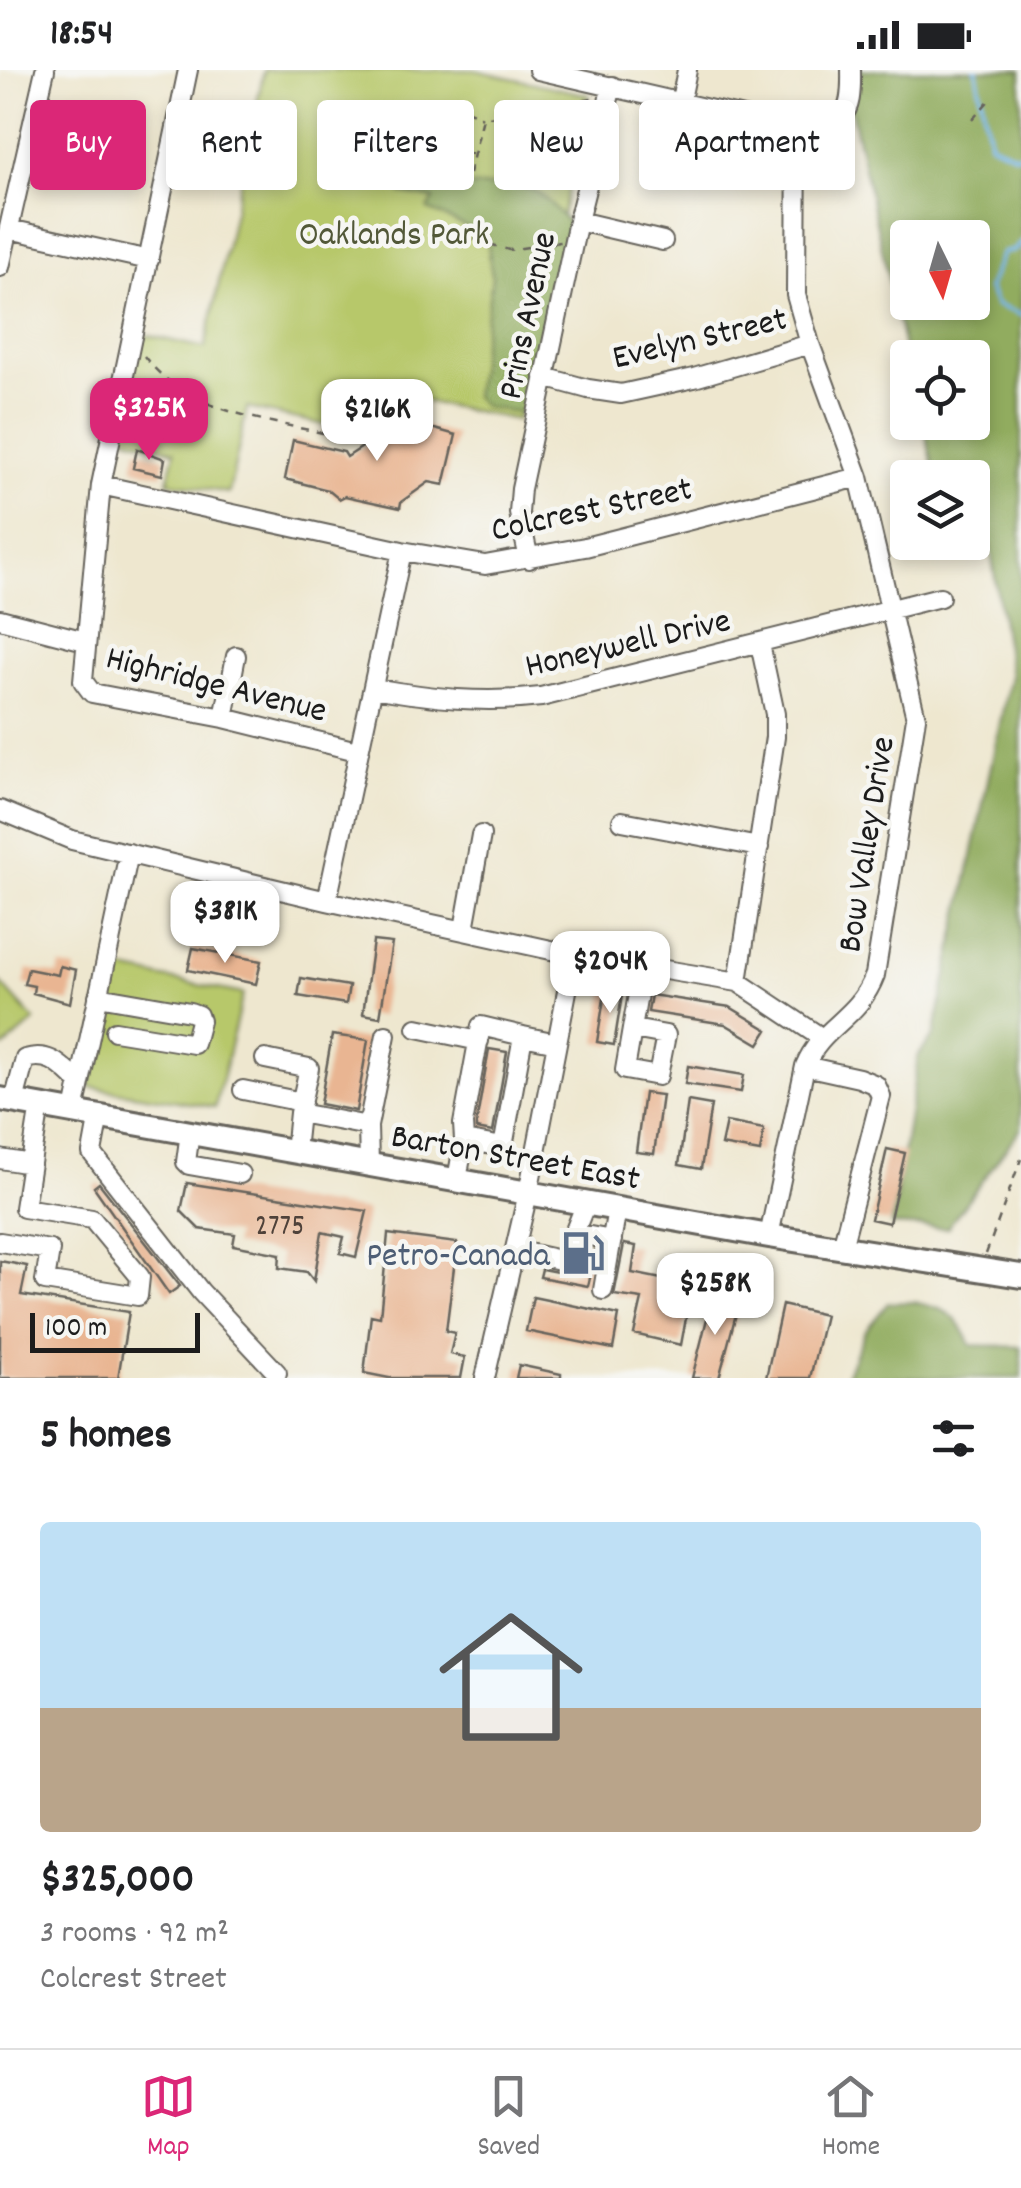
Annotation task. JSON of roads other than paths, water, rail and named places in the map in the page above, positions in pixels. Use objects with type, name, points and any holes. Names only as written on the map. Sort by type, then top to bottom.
[{"type":"main road","name":"Barton Street East","points":[[7,1100],[769,1236],[1021,1276]]},
{"type":"street","points":[[0,267],[45,70]]},
{"type":"street","name":"Highridge Avenue","points":[[188,70],[101,485],[82,682],[92,692],[357,750]]},
{"type":"street","points":[[538,70],[681,100],[688,70]]},
{"type":"street","points":[[851,70],[851,100]]},
{"type":"street","name":"Prins Avenue","points":[[529,559],[519,513],[521,489],[612,86]]},
{"type":"street","name":"Bow Valley Drive","points":[[769,1236],[812,1050],[855,1011],[875,975],[916,718],[859,478],[796,295],[797,190]]},
{"type":"street","points":[[9,229],[149,260]]},
{"type":"street","points":[[577,229],[662,241]]},
{"type":"street","name":"Evelyn Street","points":[[544,377],[621,394],[694,378],[810,344]]},
{"type":"street","name":"Colcrest Street","points":[[101,485],[402,551],[485,565],[529,559],[859,478]]},
{"type":"street","points":[[327,900],[402,551]]},
{"type":"street","name":"Honeywell Drive","points":[[373,688],[444,700],[494,702],[541,697],[940,596]]},
{"type":"street","points":[[0,619],[85,641]]},
{"type":"street","points":[[738,982],[775,737],[775,714],[760,644]]},
{"type":"street","points":[[224,718],[236,656]]},
{"type":"street","points":[[0,810],[44,830],[327,900],[574,954],[738,982],[822,1038]]},
{"type":"street","points":[[622,821],[759,847]]},
{"type":"street","points":[[464,930],[481,834]]},
{"type":"street","points":[[74,1110],[128,853]]},
{"type":"street","points":[[485,1378],[528,1193],[574,954]]},
{"type":"street","points":[[632,1029],[643,965]]},
{"type":"street","points":[[98,996],[198,1014],[200,1021],[194,1044],[115,1031]]},
{"type":"street","points":[[162,1038],[168,1009]]},
{"type":"street","points":[[457,1180],[481,1026],[557,1043]]},
{"type":"street","points":[[418,1028],[478,1041]]},
{"type":"street","points":[[370,1164],[368,1126],[386,1035]]},
{"type":"street","points":[[464,1140],[503,1147],[523,1036]]},
{"type":"street","points":[[7,1100],[25,1059],[40,1054],[53,1059],[80,1084]]},
{"type":"street","points":[[265,1059],[309,1068],[295,1150]]},
{"type":"street","points":[[806,1066],[859,1078],[876,1085],[881,1096],[842,1247]]},
{"type":"street","points":[[243,1090],[368,1126]]},
{"type":"street","points":[[24,1208],[92,1219],[140,1277],[138,1296],[45,1282],[50,1250],[9,1243],[24,1208],[40,1106]]},
{"type":"street","points":[[99,1115],[92,1153],[200,1292],[277,1373]]},
{"type":"street","points":[[190,1132],[186,1162],[189,1166],[240,1174]]},
{"type":"street","points":[[0,1159],[31,1164]]},
{"type":"street","points":[[573,1252],[586,1204]]},
{"type":"street","points":[[603,1290],[604,1257],[617,1209]]},
{"type":"street","points":[[514,1258],[573,1252],[604,1257]]},
{"type":"waterway","points":[[976,70],[990,143],[1016,155],[1021,153]]},
{"type":"waterway","points":[[1021,242],[1015,250],[1002,253],[988,288],[996,305],[1021,315]]},
{"type":"tunnel","points":[[576,1250],[597,1254]]},
{"type":"tunnel","points":[[573,1263],[595,1267]]},
{"type":"place","name":"Petro-Canada","points":[[583,1253]]},
{"type":"park label","name":"Oaklands Park","points":[[394,232]]}]
